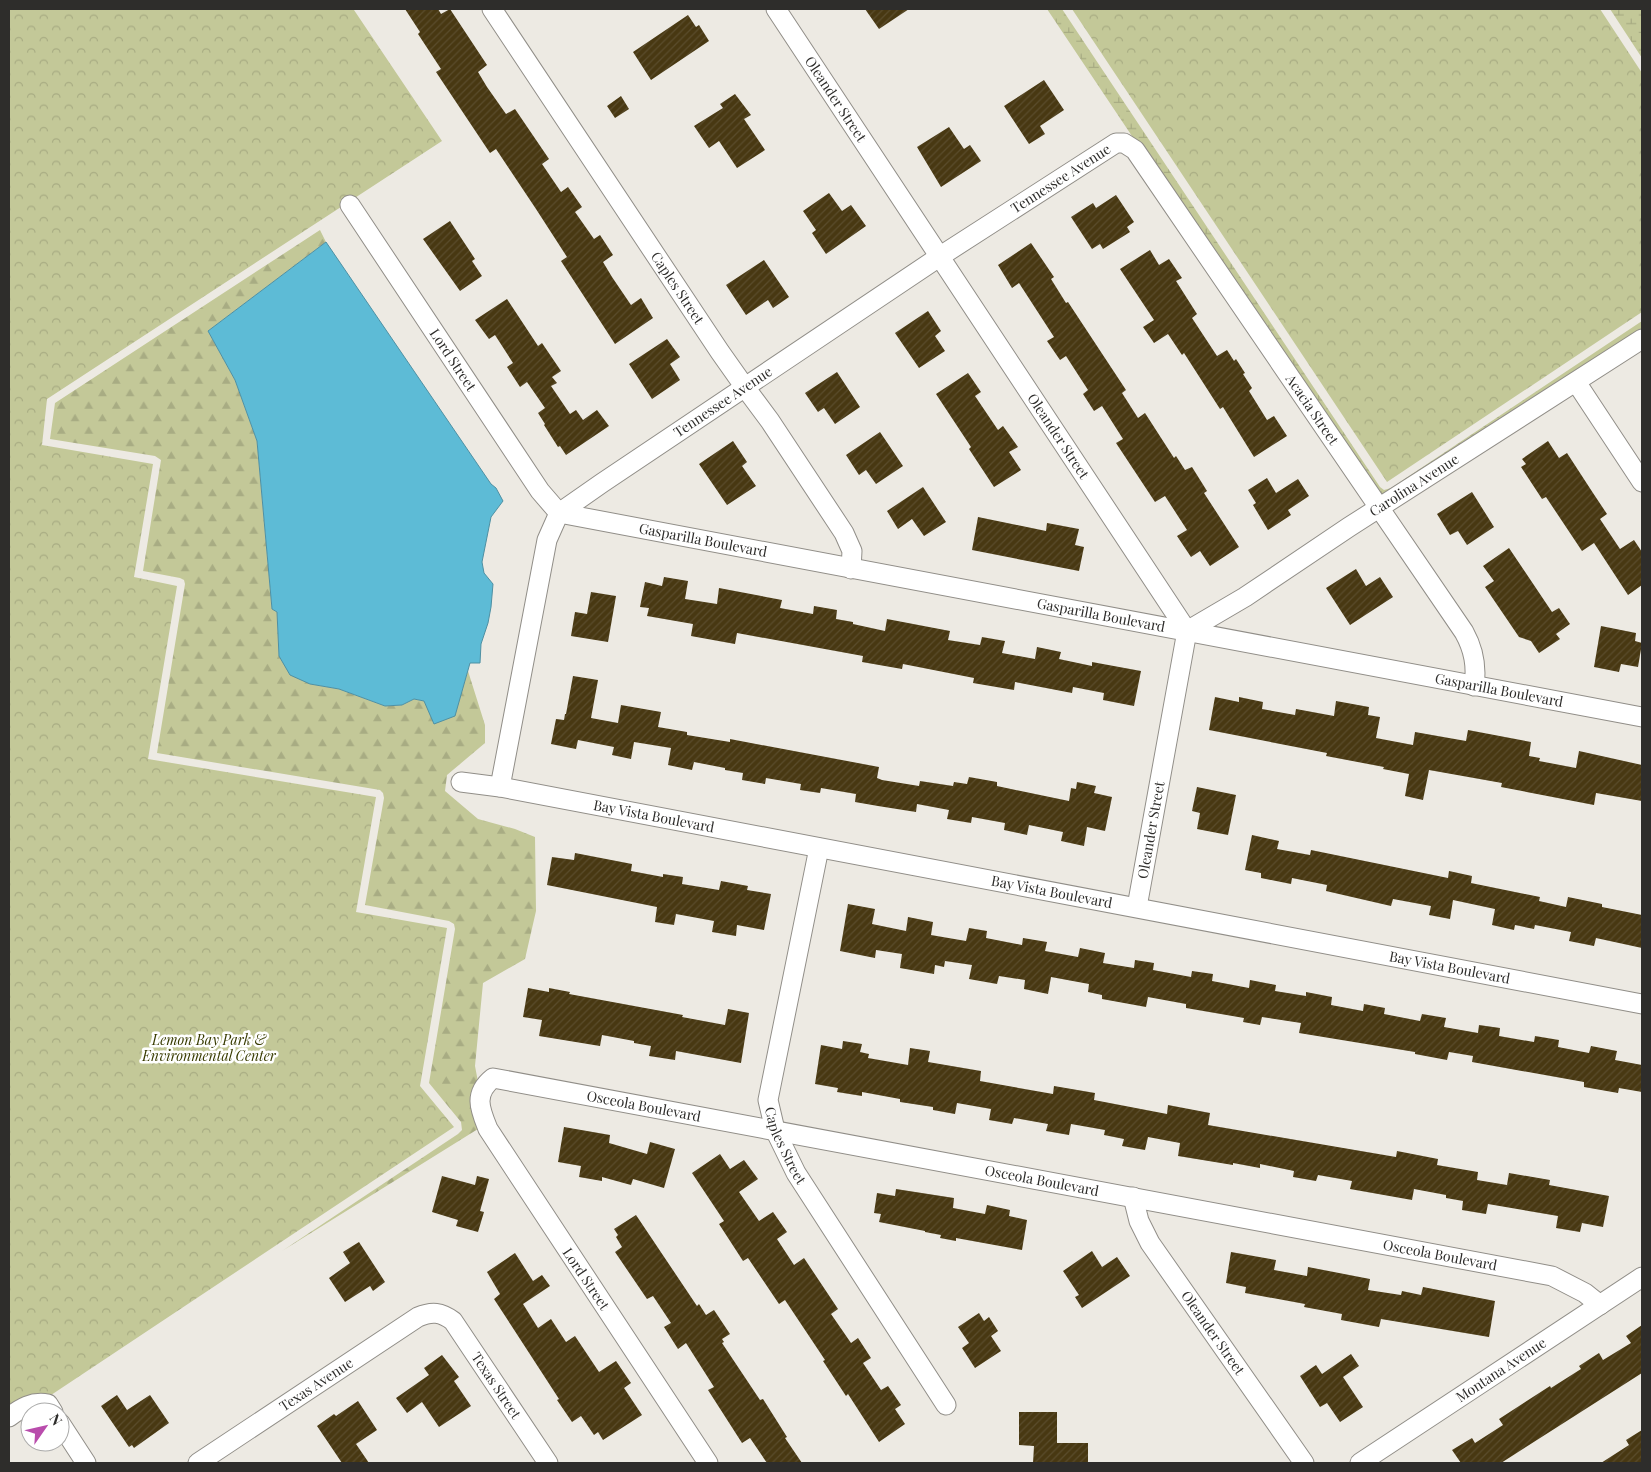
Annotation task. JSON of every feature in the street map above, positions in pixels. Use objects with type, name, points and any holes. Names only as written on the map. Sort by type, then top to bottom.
[{"type":"street","name":"Caples Street","points":[[492,9],[844,533],[852,551],[851,569]]},
{"type":"street","name":"Oleander Street","points":[[776,9],[1187,631],[1137,908]]},
{"type":"street","name":"Tennessee Avenue","points":[[559,513],[744,386],[939,257],[1116,143],[1124,142]]},
{"type":"street","name":"Acacia Street","points":[[1124,142],[1135,150],[1468,638],[1475,659],[1474,686]]},
{"type":"street","name":"Lord Street","points":[[350,206],[540,491],[559,513]]},
{"type":"street","name":"Carolina Avenue","points":[[1187,631],[1245,597],[1642,338]]},
{"type":"street","points":[[1576,382],[1642,482]]},
{"type":"street","name":"Gasparilla Boulevard","points":[[559,513],[1642,717]]},
{"type":"street","points":[[500,787],[547,540],[559,513]]},
{"type":"street","name":"Bay Vista Boulevard","points":[[461,782],[500,787],[1642,1004]]},
{"type":"street","name":"Caples Street","points":[[819,848],[768,1100],[774,1130],[796,1173],[946,1405]]},
{"type":"street","name":"Osceola Boulevard","points":[[482,1090],[484,1085],[493,1078],[502,1078],[1552,1276],[1585,1293],[1600,1305]]},
{"type":"street","name":"Lord Street","points":[[482,1090],[481,1113],[494,1141],[708,1463]]},
{"type":"street","name":"Oleander Street","points":[[1133,1197],[1139,1221],[1150,1243],[1304,1463]]},
{"type":"street","name":"Montana Avenue","points":[[1360,1463],[1642,1277]]},
{"type":"street","name":"Texas Avenue","points":[[198,1463],[418,1317],[429,1313],[440,1313]]},
{"type":"street","name":"Texas Street","points":[[440,1313],[453,1321],[548,1463]]},
{"type":"street","points":[[9,1417],[20,1410]]},
{"type":"street","points":[[70,1438],[86,1463]]},
{"type":"green space","name":"Lemon Bay Park & Environmental Center","points":[[9,9],[355,9],[442,141],[47,399],[42,445],[153,464],[134,577],[177,586],[148,759],[376,797],[356,912],[447,928],[420,1086],[454,1127],[41,1402],[20,1402],[20,1416],[9,1423]]},
{"type":"green space","points":[[1047,9],[1062,9],[1380,487],[1384,490],[1391,488],[1642,321],[1642,342],[1384,513]]},
{"type":"green space","points":[[1072,9],[1600,9],[1642,73],[1642,312],[1387,482]]},
{"type":"green space","points":[[1610,9],[1642,9],[1642,58]]},
{"type":"green space","points":[[320,230],[326,242],[208,331],[235,380],[257,441],[272,609],[277,612],[279,656],[310,684],[339,689],[385,706],[402,705],[414,699],[424,701],[427,706],[460,695],[468,671],[485,725],[485,743],[447,775],[445,791],[478,819],[515,829],[535,837],[536,911],[525,959],[483,983],[475,1066],[486,1124],[282,1251],[462,1130],[461,1122],[429,1083],[455,929],[454,924],[449,921],[365,905],[384,798],[380,790],[157,753],[185,584],[184,580],[180,578],[143,571],[161,460],[155,456],[50,439],[55,403]]},
{"type":"water","points":[[326,242],[491,484],[496,488],[503,501],[491,517],[482,562],[484,573],[493,584],[488,623],[481,644],[480,663],[470,663],[455,716],[434,724],[424,701],[414,699],[402,705],[385,706],[339,689],[310,684],[290,675],[279,656],[277,612],[272,609],[257,441],[235,380],[208,331]]},
{"type":"building","points":[[405,9],[438,9],[441,14],[450,9],[487,65],[478,72],[487,87],[506,114],[515,109],[549,159],[542,164],[561,192],[568,187],[582,207],[575,212],[594,239],[600,235],[613,255],[603,262],[631,305],[641,298],[653,318],[615,344],[561,261],[567,257],[536,209],[496,149],[490,153],[436,72],[441,69],[418,34],[420,32]]},
{"type":"building","points":[[865,9],[909,9],[879,29]]},
{"type":"building","points":[[688,15],[696,27],[699,25],[709,41],[651,80],[633,52]]},
{"type":"building","points":[[1044,80],[1064,110],[1040,126],[1045,134],[1029,144],[1004,106]]},
{"type":"building","points":[[735,94],[751,115],[744,119],[765,150],[737,168],[719,141],[709,148],[694,126],[723,108],[720,104]]},
{"type":"building","points":[[621,96],[629,109],[615,118],[607,106]]},
{"type":"building","points":[[949,127],[964,149],[970,145],[981,161],[941,187],[917,147]]},
{"type":"building","points":[[829,193],[842,211],[851,205],[866,226],[826,254],[812,233],[816,230],[803,211]]},
{"type":"building","points":[[1116,195],[1134,222],[1127,227],[1130,232],[1103,249],[1100,244],[1092,249],[1071,217],[1093,203],[1096,208]]},
{"type":"building","points":[[450,221],[475,259],[472,261],[482,276],[460,291],[423,239]]},
{"type":"building","points":[[1031,243],[1054,277],[1051,279],[1066,303],[1068,302],[1126,390],[1122,393],[1138,418],[1145,413],[1174,458],[1176,456],[1185,470],[1192,467],[1207,491],[1204,493],[1239,547],[1210,566],[1200,551],[1191,557],[1177,536],[1187,530],[1165,496],[1155,502],[1116,443],[1123,439],[1102,406],[1094,411],[1083,394],[1088,390],[1066,356],[1060,360],[1047,341],[1054,337],[1019,283],[1012,288],[998,265]]},
{"type":"building","points":[[1150,250],[1159,265],[1169,259],[1182,278],[1176,281],[1197,314],[1192,318],[1217,356],[1227,350],[1234,361],[1236,359],[1252,388],[1249,391],[1267,420],[1274,416],[1287,436],[1254,457],[1223,407],[1220,409],[1184,353],[1182,355],[1168,334],[1154,343],[1143,327],[1154,320],[1120,269]]},
{"type":"building","points":[[764,260],[789,297],[773,308],[768,300],[746,315],[726,285]]},
{"type":"building","points":[[507,299],[538,346],[542,343],[561,371],[552,377],[557,383],[551,386],[570,414],[576,410],[583,420],[597,410],[609,426],[566,455],[560,446],[558,447],[538,413],[545,408],[527,382],[520,387],[507,367],[513,363],[495,335],[489,339],[475,320]]},
{"type":"building","points":[[928,311],[941,331],[935,336],[945,351],[919,368],[895,333]]},
{"type":"building","points":[[667,339],[680,357],[670,364],[680,380],[652,399],[629,364]]},
{"type":"building","points":[[837,372],[860,407],[835,424],[824,408],[818,412],[805,393]]},
{"type":"building","points":[[968,373],[981,392],[975,396],[998,430],[1003,426],[1018,447],[1009,452],[1021,470],[994,487],[969,449],[971,447],[936,394]]},
{"type":"building","points":[[880,432],[903,466],[876,484],[866,470],[859,475],[846,455]]},
{"type":"building","points":[[733,441],[747,462],[742,466],[756,486],[727,505],[699,464]]},
{"type":"building","points":[[1548,441],[1559,458],[1567,453],[1607,514],[1600,519],[1620,549],[1634,540],[1642,552],[1642,585],[1628,595],[1594,543],[1582,551],[1546,497],[1542,499],[1521,467],[1526,464],[1522,459]]},
{"type":"building","points":[[1267,478],[1276,493],[1298,479],[1309,496],[1288,510],[1291,515],[1268,530],[1253,505],[1256,503],[1248,490]]},
{"type":"building","points":[[923,487],[946,522],[924,536],[912,519],[898,529],[887,511]]},
{"type":"building","points":[[1472,492],[1494,527],[1467,545],[1458,531],[1450,535],[1437,514]]},
{"type":"building","points":[[978,517],[1046,531],[1047,523],[1079,529],[1075,545],[1084,547],[1079,571],[972,550]]},
{"type":"building","points":[[1509,548],[1552,612],[1559,608],[1570,624],[1556,634],[1560,639],[1539,653],[1531,641],[1519,637],[1485,587],[1494,581],[1483,566]]},
{"type":"building","points":[[1356,569],[1366,586],[1380,577],[1393,597],[1350,625],[1326,588]]},
{"type":"building","points":[[664,577],[688,581],[685,599],[717,604],[719,588],[782,600],[780,608],[813,614],[814,606],[837,610],[836,619],[885,631],[887,619],[950,631],[948,640],[980,645],[982,637],[1005,641],[1002,653],[1035,659],[1037,647],[1061,652],[1059,659],[1092,666],[1092,662],[1141,671],[1134,706],[1103,700],[1104,693],[1073,687],[1072,693],[1015,682],[1014,690],[973,683],[974,678],[903,664],[902,669],[862,662],[863,656],[737,633],[735,644],[691,636],[693,624],[647,616],[649,608],[640,607],[645,582],[662,586]]},
{"type":"building","points":[[591,592],[616,596],[608,642],[571,636],[575,612],[587,614]]},
{"type":"building","points":[[1601,626],[1636,633],[1635,641],[1642,643],[1638,667],[1621,664],[1619,672],[1594,667]]},
{"type":"building","points":[[573,676],[598,680],[591,718],[618,723],[621,705],[661,712],[658,727],[687,732],[687,735],[730,742],[730,739],[879,767],[877,778],[882,780],[919,786],[920,781],[953,786],[954,782],[967,784],[969,777],[997,782],[997,786],[1069,801],[1071,788],[1076,789],[1077,782],[1096,786],[1094,793],[1112,797],[1105,831],[1087,827],[1084,846],[1061,841],[1063,832],[1029,825],[1027,835],[1004,830],[1005,823],[972,817],[971,823],[947,819],[949,810],[917,804],[916,812],[878,806],[855,802],[856,794],[821,788],[820,793],[800,790],[801,784],[766,778],[765,784],[742,780],[743,773],[725,770],[725,768],[694,762],[692,770],[668,765],[671,748],[634,742],[631,759],[612,755],[614,747],[578,740],[576,749],[551,744],[556,719],[564,720],[566,714]]},
{"type":"building","points":[[1215,697],[1239,702],[1239,697],[1263,702],[1262,709],[1295,715],[1296,709],[1334,716],[1336,701],[1369,707],[1368,715],[1380,717],[1376,738],[1413,745],[1415,732],[1466,741],[1468,730],[1531,742],[1529,756],[1540,758],[1539,761],[1576,768],[1579,751],[1642,765],[1642,801],[1596,793],[1594,805],[1501,787],[1502,783],[1429,770],[1423,800],[1405,796],[1409,774],[1383,769],[1384,767],[1326,756],[1327,753],[1209,730]]},
{"type":"building","points":[[1197,787],[1236,795],[1228,835],[1197,829],[1200,813],[1192,811]]},
{"type":"building","points":[[1252,835],[1279,841],[1277,849],[1310,855],[1311,850],[1448,878],[1449,871],[1472,876],[1471,883],[1540,897],[1539,901],[1566,907],[1568,897],[1602,904],[1602,907],[1642,915],[1642,948],[1596,938],[1594,946],[1569,941],[1571,932],[1535,925],[1534,929],[1515,925],[1514,930],[1492,925],[1495,909],[1453,900],[1450,919],[1429,915],[1431,906],[1393,899],[1391,906],[1326,891],[1327,885],[1292,878],[1291,884],[1261,878],[1261,873],[1245,870]]},
{"type":"building","points":[[575,853],[632,864],[631,871],[663,877],[663,874],[683,877],[682,884],[719,890],[721,881],[748,886],[747,890],[771,894],[764,930],[737,925],[736,936],[712,932],[714,921],[676,914],[674,925],[655,922],[657,907],[547,885],[552,857],[574,860]]},
{"type":"building","points":[[848,904],[875,909],[872,924],[906,931],[908,917],[933,922],[931,935],[966,941],[969,928],[987,931],[986,938],[1022,945],[1023,938],[1047,942],[1045,951],[1078,957],[1080,948],[1105,953],[1103,963],[1134,968],[1135,960],[1154,963],[1153,970],[1191,977],[1192,971],[1213,974],[1212,981],[1249,988],[1250,980],[1276,985],[1275,991],[1306,996],[1306,992],[1332,997],[1331,1005],[1363,1011],[1364,1004],[1385,1008],[1384,1014],[1420,1021],[1422,1014],[1446,1018],[1444,1027],[1478,1033],[1479,1025],[1500,1028],[1499,1036],[1534,1042],[1535,1036],[1559,1040],[1558,1047],[1589,1053],[1591,1046],[1617,1051],[1615,1060],[1642,1065],[1642,1092],[1619,1088],[1618,1093],[1584,1087],[1584,1082],[1472,1062],[1473,1056],[1449,1052],[1447,1060],[1415,1054],[1415,1052],[1299,1033],[1301,1023],[1262,1017],[1260,1025],[1243,1022],[1244,1018],[1186,1008],[1186,1004],[1148,997],[1146,1007],[1102,999],[1102,995],[1088,992],[1089,984],[1051,977],[1048,994],[1024,989],[1025,980],[999,976],[997,984],[969,979],[972,965],[945,961],[944,967],[935,965],[934,974],[900,968],[902,954],[876,950],[875,958],[840,951]]},
{"type":"building","points":[[528,988],[549,992],[549,988],[570,992],[569,994],[683,1015],[682,1017],[725,1025],[728,1009],[749,1013],[741,1063],[676,1051],[675,1060],[649,1056],[651,1046],[602,1035],[600,1046],[539,1036],[542,1020],[523,1017]]},
{"type":"building","points":[[843,1041],[862,1044],[860,1052],[869,1054],[868,1058],[908,1065],[910,1048],[930,1051],[928,1062],[981,1071],[980,1081],[1053,1094],[1054,1086],[1095,1093],[1094,1100],[1167,1114],[1168,1105],[1210,1113],[1208,1125],[1396,1157],[1397,1151],[1438,1159],[1437,1165],[1478,1172],[1477,1180],[1507,1185],[1509,1173],[1550,1180],[1549,1185],[1609,1196],[1603,1227],[1582,1223],[1580,1232],[1556,1228],[1558,1216],[1488,1204],[1486,1214],[1462,1210],[1463,1201],[1446,1198],[1446,1195],[1414,1189],[1412,1200],[1350,1189],[1352,1181],[1318,1175],[1316,1181],[1293,1177],[1294,1171],[1260,1164],[1260,1168],[1178,1156],[1180,1143],[1148,1137],[1145,1150],[1122,1146],[1124,1139],[1104,1135],[1105,1130],[1071,1124],[1069,1135],[1046,1131],[1048,1124],[1014,1118],[1012,1124],[989,1120],[991,1109],[957,1103],[955,1114],[933,1110],[933,1107],[900,1102],[900,1099],[862,1092],[862,1096],[837,1092],[838,1088],[815,1084],[821,1045],[842,1049]]},
{"type":"building","points":[[564,1127],[610,1135],[609,1143],[647,1154],[650,1142],[675,1149],[664,1188],[633,1179],[631,1185],[602,1177],[602,1181],[579,1177],[581,1166],[558,1162]]},
{"type":"building","points":[[720,1154],[730,1169],[744,1160],[758,1179],[739,1192],[759,1221],[773,1212],[787,1232],[777,1239],[794,1265],[804,1258],[838,1309],[831,1314],[851,1343],[858,1338],[871,1358],[863,1363],[881,1390],[888,1386],[901,1405],[895,1409],[905,1424],[879,1442],[848,1394],[846,1396],[823,1361],[825,1360],[785,1300],[779,1304],[748,1258],[743,1261],[719,1224],[724,1221],[692,1173]]},
{"type":"building","points":[[442,1176],[475,1185],[477,1176],[489,1179],[480,1211],[484,1212],[478,1232],[456,1226],[458,1220],[432,1212]]},
{"type":"building","points":[[896,1189],[954,1198],[953,1208],[985,1214],[987,1205],[1010,1210],[1009,1216],[1027,1220],[1022,1250],[956,1238],[956,1241],[940,1238],[941,1235],[879,1222],[881,1214],[874,1213],[877,1193],[895,1196]]},
{"type":"building","points":[[636,1215],[697,1306],[699,1304],[706,1315],[714,1310],[730,1334],[722,1339],[724,1342],[722,1343],[760,1400],[763,1399],[787,1437],[785,1438],[802,1463],[767,1463],[750,1438],[742,1443],[708,1390],[714,1387],[686,1343],[678,1349],[664,1327],[671,1323],[653,1296],[647,1299],[615,1252],[622,1247],[614,1229]]},
{"type":"building","points":[[359,1242],[385,1282],[373,1291],[370,1286],[345,1302],[329,1278],[350,1263],[343,1252]]},
{"type":"building","points":[[1092,1251],[1102,1267],[1117,1257],[1130,1276],[1082,1308],[1075,1297],[1079,1295],[1063,1271]]},
{"type":"building","points":[[1231,1252],[1276,1260],[1274,1270],[1307,1276],[1308,1267],[1370,1279],[1368,1290],[1401,1295],[1402,1291],[1421,1295],[1423,1287],[1495,1301],[1489,1337],[1381,1319],[1379,1327],[1341,1320],[1342,1314],[1304,1307],[1305,1304],[1245,1293],[1246,1287],[1226,1283]]},
{"type":"building","points":[[515,1253],[533,1281],[542,1275],[550,1286],[523,1304],[538,1328],[551,1319],[566,1342],[575,1336],[599,1372],[616,1361],[631,1383],[624,1388],[642,1415],[603,1440],[598,1432],[594,1435],[581,1416],[572,1422],[494,1299],[500,1294],[487,1272]]},
{"type":"building","points":[[979,1313],[984,1321],[989,1317],[998,1331],[991,1336],[1001,1351],[975,1368],[962,1348],[969,1343],[958,1327]]},
{"type":"building","points":[[1642,1325],[1642,1373],[1501,1463],[1461,1463],[1452,1450],[1472,1438],[1475,1443],[1503,1425],[1499,1419],[1550,1386],[1551,1388],[1581,1369],[1579,1366],[1599,1353],[1603,1360],[1631,1343],[1626,1336]]},
{"type":"building","points":[[1351,1354],[1359,1366],[1343,1377],[1363,1407],[1340,1422],[1327,1403],[1320,1407],[1300,1376],[1316,1365],[1322,1374]]},
{"type":"building","points":[[442,1355],[459,1377],[454,1381],[471,1406],[439,1427],[422,1402],[407,1413],[396,1398],[429,1375],[424,1368]]},
{"type":"building","points":[[117,1395],[127,1410],[150,1395],[169,1423],[134,1448],[132,1445],[129,1447],[101,1406]]},
{"type":"building","points":[[358,1401],[377,1430],[356,1444],[369,1463],[342,1463],[317,1426]]},
{"type":"building","points":[[1019,1412],[1057,1412],[1057,1443],[1088,1443],[1088,1463],[1033,1463],[1034,1446],[1019,1445]]},
{"type":"building","points":[[1642,1430],[1642,1463],[1601,1463],[1629,1445],[1626,1440]]}]
